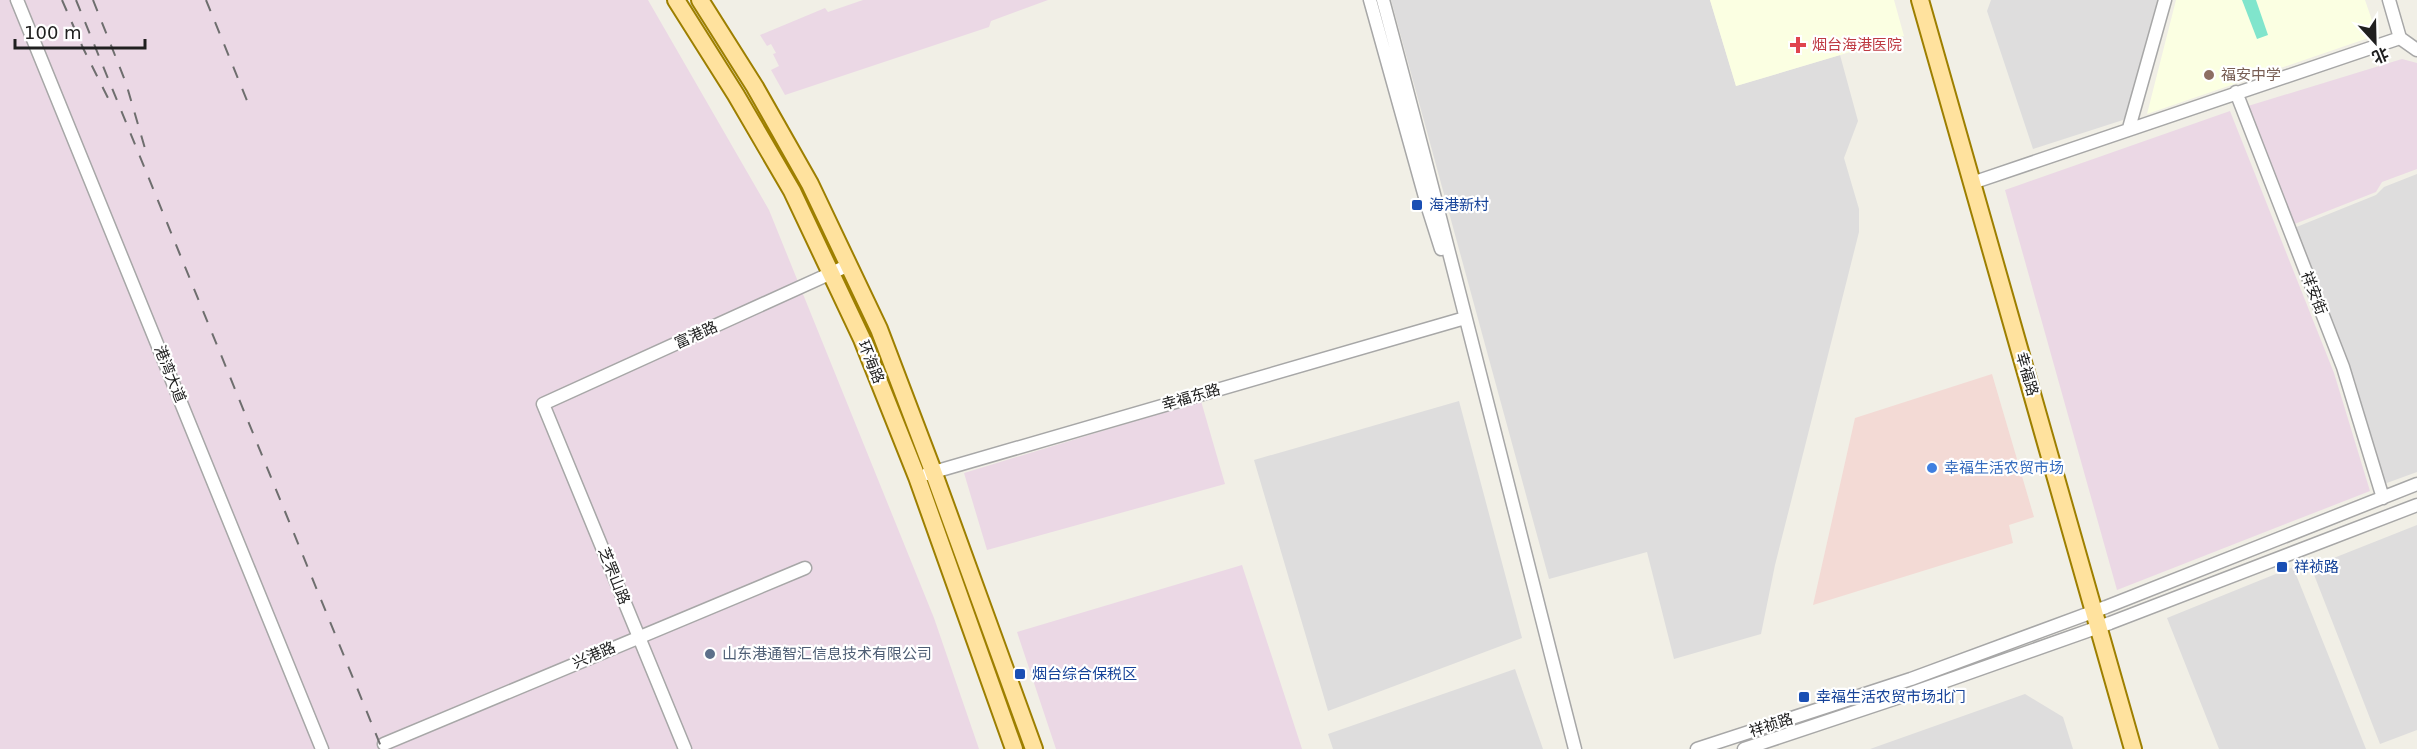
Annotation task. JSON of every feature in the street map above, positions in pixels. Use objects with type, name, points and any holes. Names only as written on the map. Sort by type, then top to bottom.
[{"type":"main road","name":"环海路","points":[[676,0],[792,191],[862,339],[917,477],[1014,749]]},
{"type":"main road","name":"环海路","points":[[700,0],[755,87],[810,184],[879,329],[1034,749]]},
{"type":"main road","name":"幸福路","points":[[1920,0],[1976,182],[2102,617],[2145,749]]},
{"type":"main road","name":"幸福路","points":[[1931,0],[1976,182]]},
{"type":"main road","name":"幸福路","points":[[2102,617],[2133,749]]},
{"type":"street","name":"港湾大道","points":[[17,0],[322,749]]},
{"type":"street","points":[[1370,0],[1428,208],[1465,318]]},
{"type":"street","points":[[1383,0],[1438,205],[1575,749]]},
{"type":"street","points":[[2130,128],[2165,0]]},
{"type":"street","points":[[2389,0],[2400,38],[2417,50]]},
{"type":"street","points":[[1976,182],[2400,38]]},
{"type":"street","name":"祥安街","points":[[2236,92],[2343,367],[2383,498]]},
{"type":"street","name":"富港路","points":[[543,404],[849,265]]},
{"type":"street","name":"幸福东路","points":[[917,477],[1465,318]]},
{"type":"street","name":"芝罘山路","points":[[543,404],[685,749]]},
{"type":"street","name":"祥祯路","points":[[1744,749],[1912,693],[2102,617],[2417,484]]},
{"type":"street","name":"祥祯路","points":[[1697,749],[2102,617],[2417,505]]},
{"type":"street","name":"兴港路","points":[[384,744],[805,568]]},
{"type":"shaded area","points":[[0,0],[648,0],[769,210],[934,618],[979,749],[0,749]]},
{"type":"shaded area","points":[[863,0],[1048,0],[991,21],[989,27],[785,95],[771,70],[779,66],[773,54],[776,53],[771,44],[767,46],[760,35],[825,8],[828,12]]},
{"type":"shaded area","points":[[1391,0],[1710,0],[1736,86],[1840,55],[1858,121],[1844,158],[1859,209],[1859,232],[1775,565],[1761,634],[1674,659],[1647,552],[1549,579]]},
{"type":"shaded area","name":"烟台海港医院","points":[[1710,0],[1894,0],[1904,36],[1736,86]]},
{"type":"shaded area","points":[[1991,0],[2158,0],[2128,114],[2123,120],[2033,149],[1987,11]]},
{"type":"shaded area","name":"福安中学","points":[[2176,0],[2365,0],[2377,35],[2147,114]]},
{"type":"shaded area","points":[[2402,59],[2417,63],[2417,169],[2382,182],[2376,192],[2292,225],[2248,106]]},
{"type":"shaded area","points":[[2230,111],[2334,373],[2370,491],[2117,590],[2005,190]]},
{"type":"shaded area","points":[[2417,174],[2417,472],[2384,484],[2355,381],[2294,228],[2376,195],[2384,187]]},
{"type":"shaded area","name":"幸福生活农贸市场","points":[[1992,374],[2034,517],[2009,525],[2013,543],[1813,605],[1855,418]]},
{"type":"shaded area","points":[[1201,401],[1225,484],[987,550],[964,473]]},
{"type":"shaded area","points":[[1459,401],[1522,638],[1328,711],[1254,460]]},
{"type":"shaded area","points":[[2417,525],[2417,730],[2380,744],[2311,567]]},
{"type":"shaded area","points":[[1242,565],[1302,749],[1056,749],[1017,632]]},
{"type":"shaded area","points":[[2293,567],[2366,749],[2219,749],[2167,618]]},
{"type":"shaded area","points":[[1515,669],[1543,749],[1333,749],[1328,734]]},
{"type":"shaded area","points":[[2025,694],[2063,717],[2073,749],[1870,749]]},
{"type":"green space","points":[[2242,0],[2256,0],[2268,35],[2257,39]]},
{"type":"railway","points":[[62,0],[111,104]]},
{"type":"railway","points":[[76,0],[382,749]]},
{"type":"railway","points":[[93,0],[126,83],[146,152]]},
{"type":"railway","points":[[206,0],[248,103]]},
{"type":"place","name":"烟台海港医院","points":[[1798,45]]},
{"type":"place","name":"福安中学","points":[[2209,75]]},
{"type":"place","name":"海港新村","points":[[1417,205]]},
{"type":"place","name":"幸福生活农贸市场","points":[[1932,468]]},
{"type":"place","name":"祥祯路","points":[[2282,567]]},
{"type":"place","name":"山东港通智汇信息技术有限公司","points":[[710,654]]},
{"type":"place","name":"烟台综合保税区","points":[[1020,674]]},
{"type":"place","name":"幸福生活农贸市场北门","points":[[1804,697]]}]
